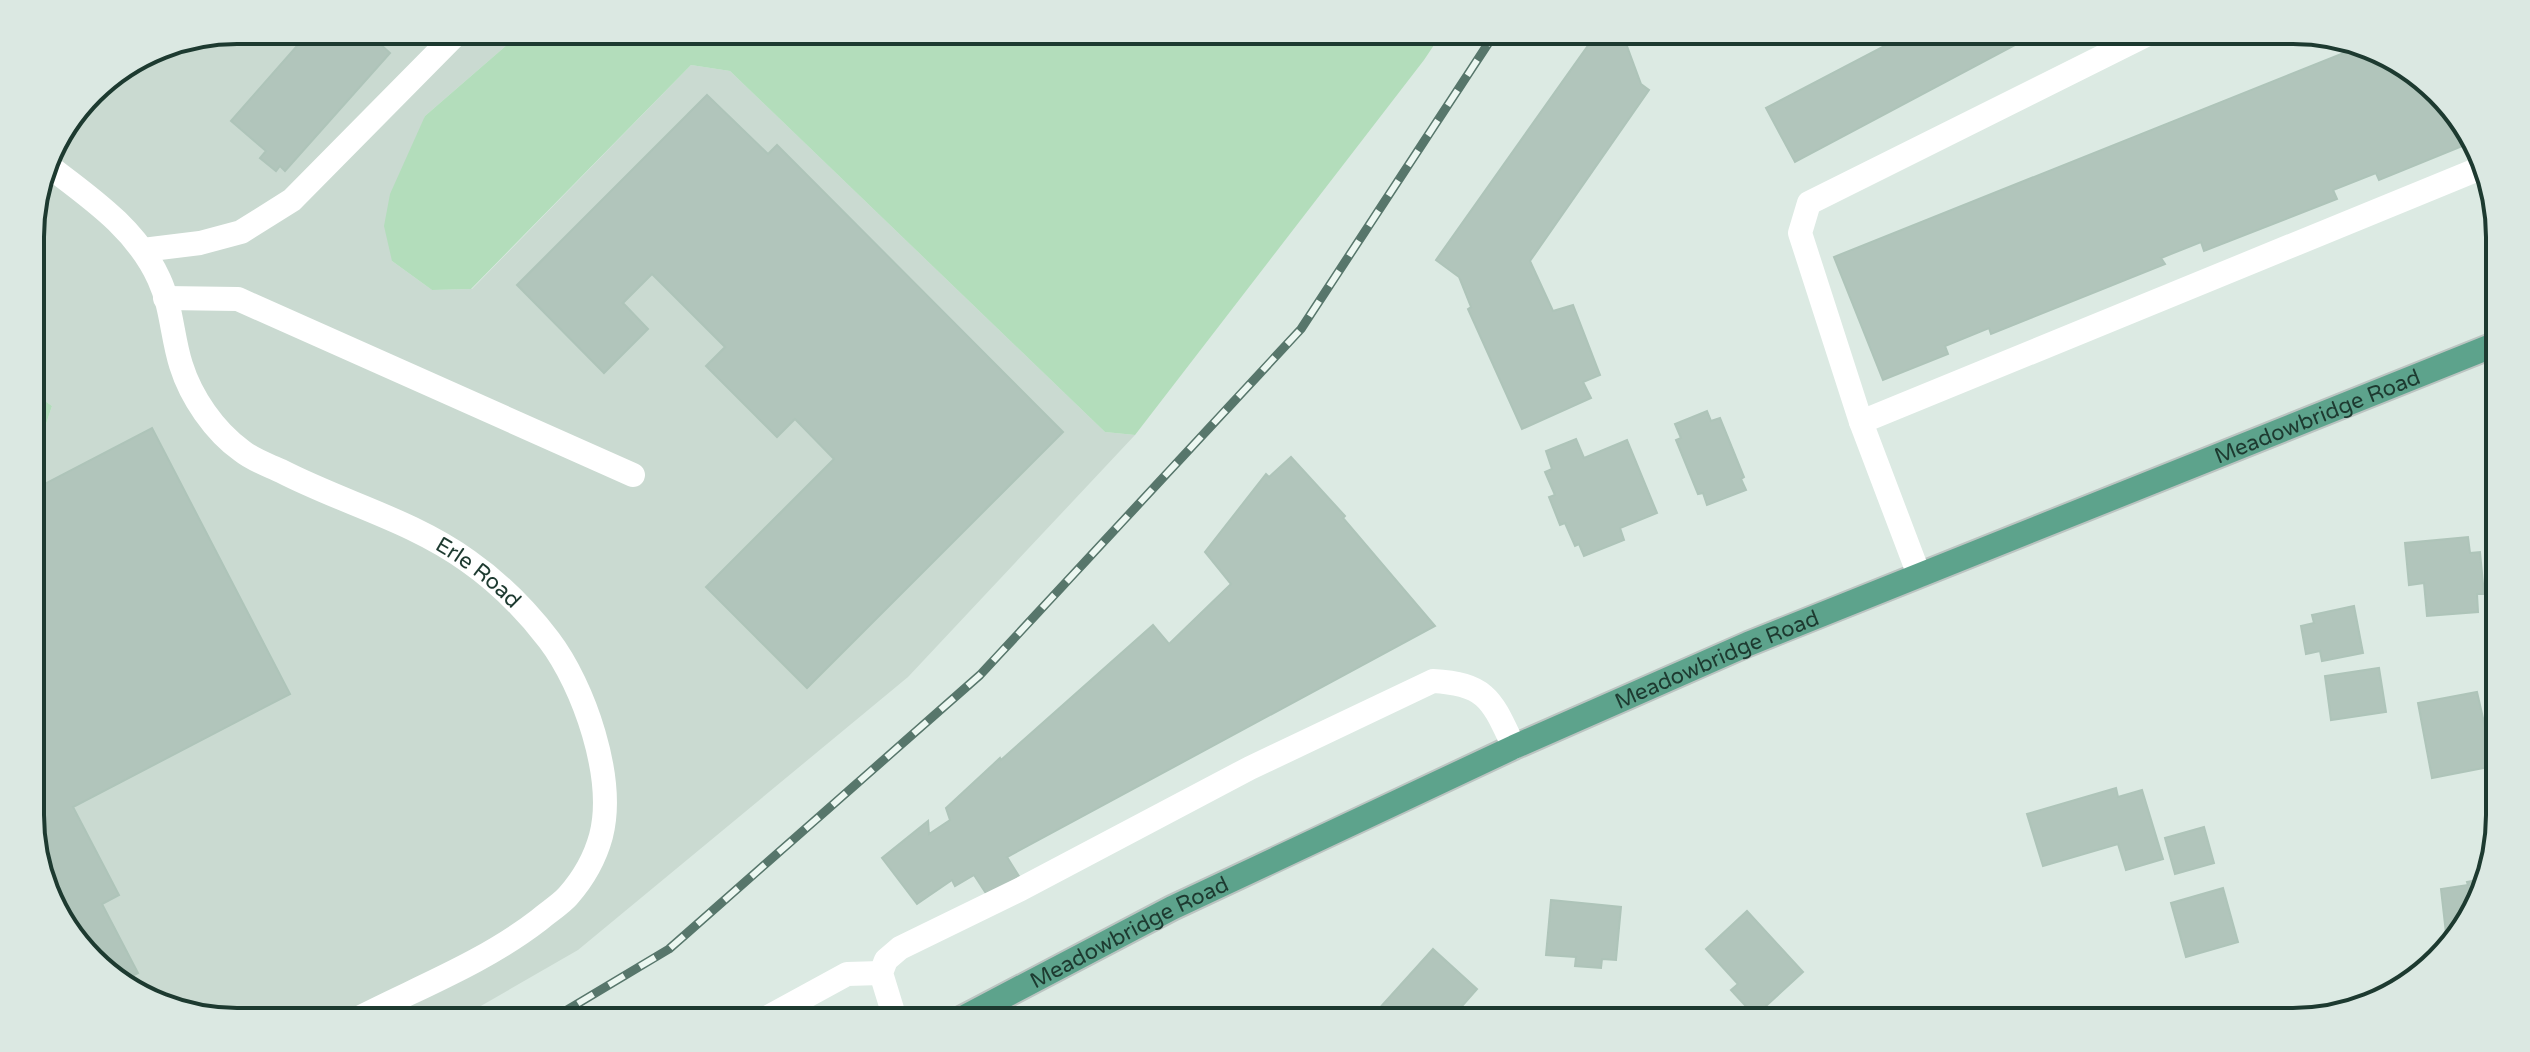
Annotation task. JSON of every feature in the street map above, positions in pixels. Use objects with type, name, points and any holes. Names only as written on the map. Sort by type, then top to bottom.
[{"type":"main road","name":"Meadowbridge Road","points":[[982,1008],[1172,908],[1514,747],[1748,644],[2486,348]]},
{"type":"street","points":[[143,250],[200,243],[241,232],[292,200],[446,44]]},
{"type":"street","points":[[1919,575],[1861,422],[1800,233],[1809,203],[2128,44]]},
{"type":"street","points":[[1861,422],[2474,171]]},
{"type":"street","name":"Erle Road","points":[[56,172],[115,217],[143,250],[160,281],[173,322],[180,364],[194,395],[212,422],[242,452],[313,488],[415,528],[477,568],[506,592],[550,641],[577,687],[596,737],[605,798],[601,834],[588,869],[566,898],[515,939],[380,1008]]},
{"type":"street","points":[[165,298],[238,299],[633,475]]},
{"type":"street","points":[[892,1008],[881,973],[886,960],[900,948],[1021,889],[1250,768],[1433,681],[1462,682],[1484,695],[1496,710],[1514,747]]},
{"type":"street","points":[[785,1008],[847,974],[881,973]]},
{"type":"shaded area","points":[[224,44],[508,44],[425,116],[392,261],[432,290],[472,289],[691,65],[730,71],[1105,432],[1135,435],[908,677],[578,950],[477,1008],[224,1008],[175,998],[130,976],[92,942],[76,922],[54,877],[44,828],[44,430],[52,406],[44,400],[44,224],[51,187],[64,152],[84,119],[130,76],[163,59]]},
{"type":"green space","points":[[508,44],[1435,44],[1135,435],[1105,432],[730,71],[691,65],[471,289],[432,290],[392,261],[384,226],[390,194],[425,116]]},
{"type":"green space","points":[[44,400],[52,406],[44,430]]},
{"type":"building","points":[[299,44],[380,44],[390,53],[285,171],[280,166],[276,171],[260,158],[266,151],[231,121]]},
{"type":"building","points":[[1589,44],[1626,44],[1641,84],[1649,90],[1530,261],[1553,311],[1573,305],[1600,375],[1583,382],[1591,398],[1522,429],[1468,309],[1471,307],[1459,277],[1436,260]]},
{"type":"building","points":[[1888,44],[2017,44],[1795,162],[1766,108]]},
{"type":"building","points":[[2346,52],[2400,76],[2420,92],[2446,119],[2463,146],[2379,180],[2376,173],[2333,190],[2337,199],[2204,251],[2201,242],[2161,258],[2165,264],[1991,334],[1989,328],[1945,346],[1948,354],[1883,380],[1834,257]]},
{"type":"building","points":[[707,95],[768,154],[777,145],[1063,432],[807,688],[706,587],[834,459],[795,419],[777,437],[706,366],[725,347],[652,274],[623,303],[648,329],[604,373],[517,285]]},
{"type":"building","points":[[1707,411],[1711,421],[1720,418],[1744,477],[1741,479],[1746,490],[1707,505],[1703,493],[1698,494],[1676,440],[1681,438],[1675,424]]},
{"type":"building","points":[[152,428],[290,694],[73,807],[119,895],[102,904],[138,973],[131,977],[110,960],[76,922],[54,877],[48,853],[44,828],[44,484]]},
{"type":"building","points":[[1576,439],[1584,458],[1627,440],[1657,513],[1620,528],[1624,540],[1584,556],[1579,544],[1575,546],[1565,523],[1560,525],[1549,497],[1555,495],[1545,472],[1552,469],[1546,451]]},
{"type":"building","points":[[1291,457],[1345,516],[1343,518],[1435,626],[1007,857],[1022,881],[989,898],[974,875],[955,886],[952,880],[917,904],[882,858],[928,821],[929,834],[950,820],[946,808],[1153,625],[1169,644],[1231,584],[1205,552],[1266,474],[1269,477]]},
{"type":"building","points":[[2468,537],[2470,553],[2480,552],[2484,594],[2477,594],[2478,612],[2427,616],[2424,583],[2409,585],[2405,543]]},
{"type":"building","points":[[2354,606],[2363,653],[2322,661],[2320,651],[2306,654],[2301,626],[2314,623],[2312,615]]},
{"type":"building","points":[[2379,668],[2386,712],[2331,720],[2325,676]]},
{"type":"building","points":[[2477,692],[2486,731],[2486,768],[2432,778],[2418,703]]},
{"type":"building","points":[[2116,788],[2118,797],[2142,790],[2163,859],[2126,870],[2118,844],[2043,866],[2027,814]]},
{"type":"building","points":[[2204,827],[2214,863],[2175,874],[2165,838]]},
{"type":"building","points":[[2474,881],[2446,932],[2441,889],[2468,885],[2467,882]]},
{"type":"building","points":[[2223,888],[2238,942],[2186,957],[2171,903]]},
{"type":"building","points":[[1551,900],[1621,907],[1616,960],[1602,959],[1601,968],[1575,966],[1576,957],[1546,955]]},
{"type":"building","points":[[1747,911],[1803,972],[1764,1008],[1748,1008],[1731,990],[1738,984],[1706,949]]},
{"type":"building","points":[[1433,949],[1477,989],[1460,1008],[1380,1008]]},
{"type":"railway","points":[[570,1008],[669,949],[980,675],[1301,329],[1488,44]]}]
